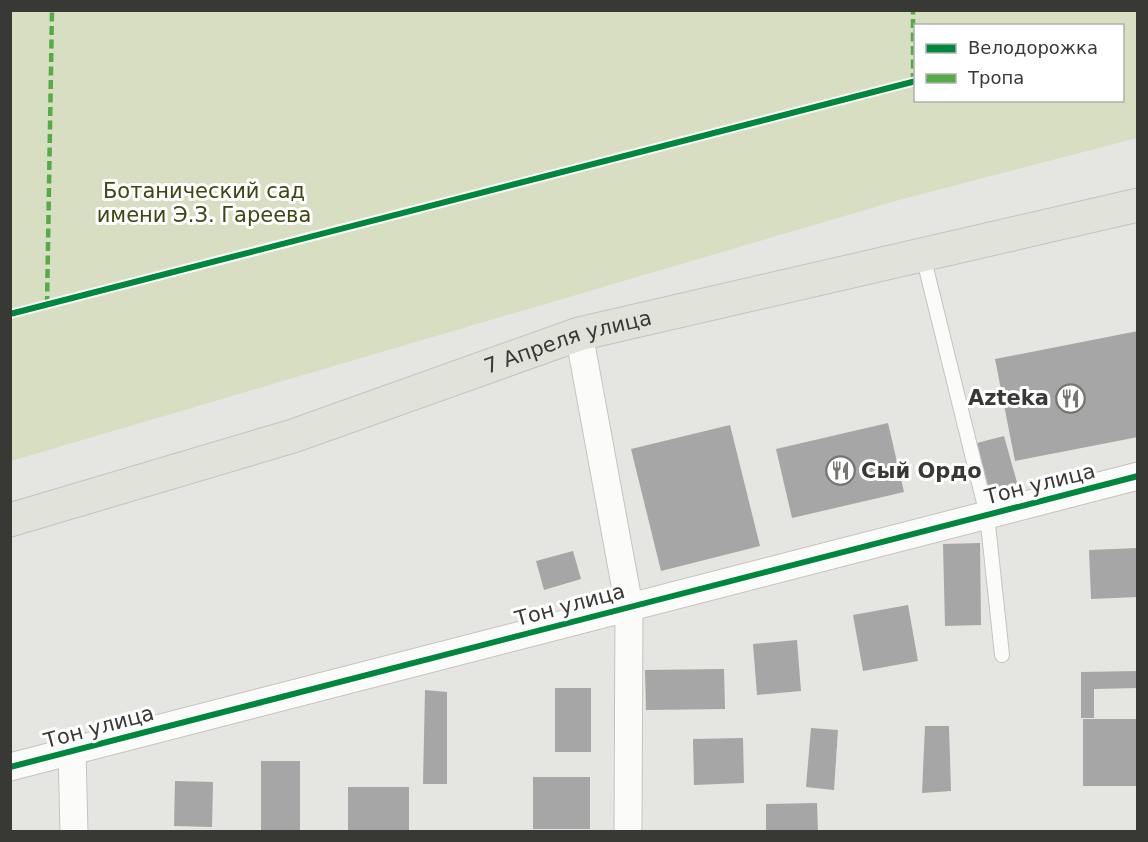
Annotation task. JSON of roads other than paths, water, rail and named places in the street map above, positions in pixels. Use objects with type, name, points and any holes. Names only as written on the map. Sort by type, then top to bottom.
[{"type":"main road","name":"7 Апреля улица","points":[[10,520],[293,436],[579,334],[1137,206]]},
{"type":"street","points":[[579,334],[629,606],[628,831]]},
{"type":"street","name":"Тон улица","points":[[10,767],[1137,476]]},
{"type":"street","points":[[72,751],[74,831]]},
{"type":"lane","points":[[923,256],[987,515],[1002,656]]},
{"type":"place","name":"Azteka","points":[[1070,398]]},
{"type":"place","name":"Сый Ордо","points":[[840,471]]},
{"type":"park label","name":"Ботанический сад имени Э.З. Гареева","points":[[204,203]]}]
